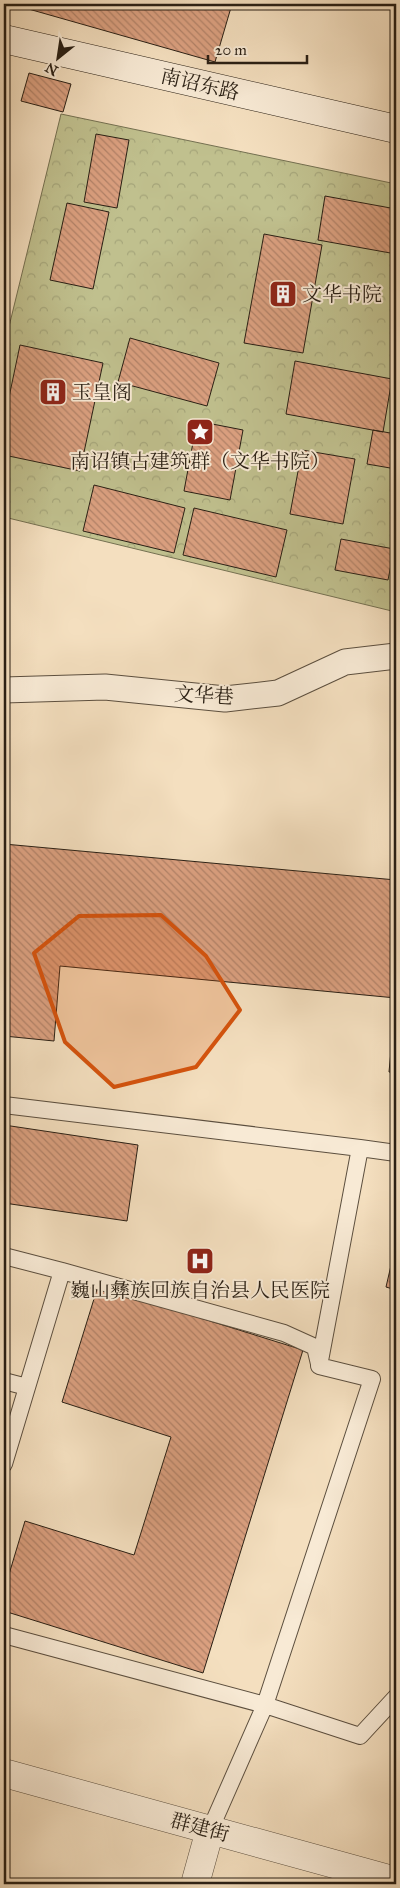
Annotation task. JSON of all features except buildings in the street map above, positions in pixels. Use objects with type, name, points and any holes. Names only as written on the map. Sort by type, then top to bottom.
[{"type":"street","name":"南诏东路","points":[[4,39],[396,129]]},
{"type":"street","name":"文华巷","points":[[4,690],[105,687],[224,699],[278,693],[345,662],[396,656]]},
{"type":"street","name":"群建街","points":[[4,1773],[396,1881]]},
{"type":"street","points":[[196,1884],[210,1830]]},
{"type":"lane","points":[[4,1105],[396,1153]]},
{"type":"lane","points":[[319,1366],[360,1148]]},
{"type":"lane","points":[[4,1256],[284,1332],[315,1347],[319,1366]]},
{"type":"lane","points":[[4,1464],[62,1271]]},
{"type":"lane","points":[[210,1830],[264,1705],[372,1379],[319,1366]]},
{"type":"lane","points":[[4,1381],[27,1387]]},
{"type":"lane","points":[[4,1635],[264,1705],[360,1736],[396,1697]]},
{"type":"highlighted area","points":[[161,915],[206,956],[240,1010],[196,1067],[114,1087],[65,1042],[34,953],[79,916]]},
{"type":"green space","name":"南诏镇古建筑群（文华书院）","points":[[61,114],[396,184],[396,612],[4,517],[4,347]]},
{"type":"place","name":"文华书院","points":[[283,294]]},
{"type":"place","name":"玉皇阁","points":[[53,392]]},
{"type":"place","name":"南诏镇古建筑群（文华书院）","points":[[200,432]]},
{"type":"place","name":"巍山彝族回族自治县人民医院","points":[[200,1261]]}]
